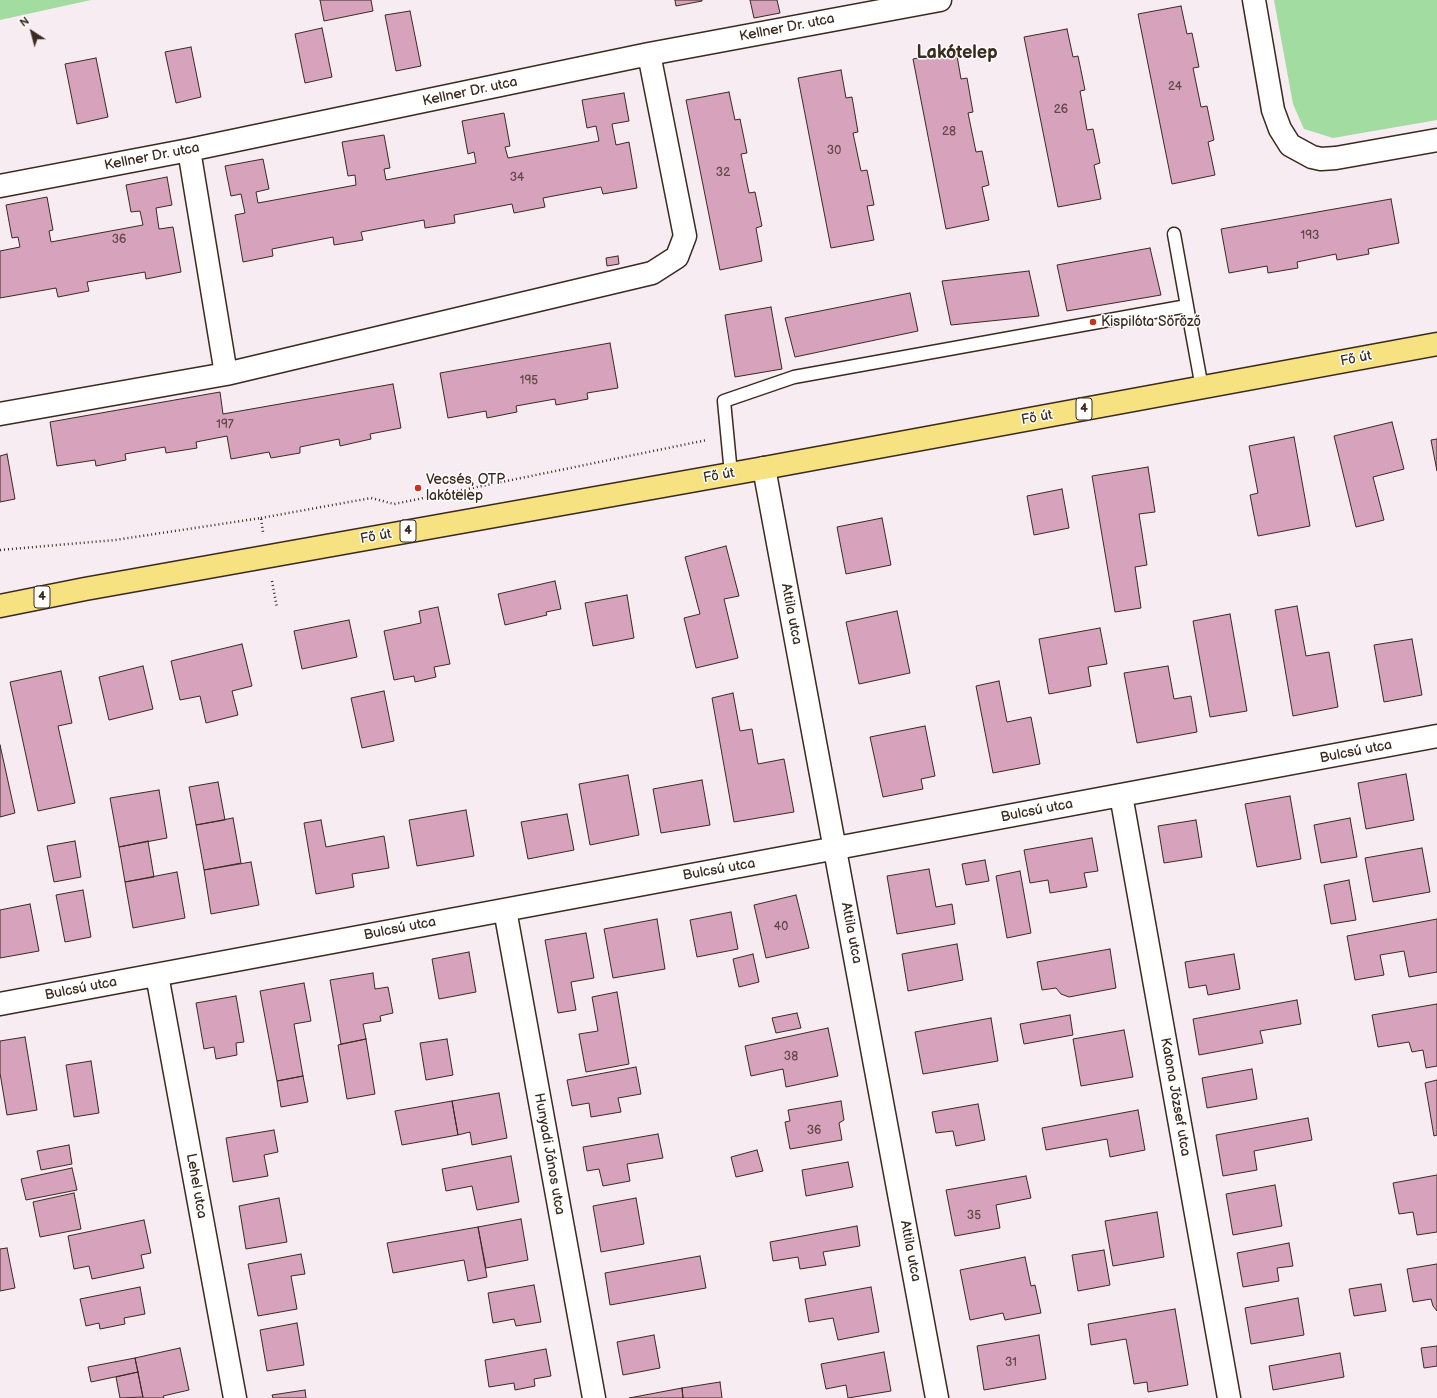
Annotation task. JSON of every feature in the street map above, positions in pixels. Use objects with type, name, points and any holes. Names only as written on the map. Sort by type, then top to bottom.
[{"type":"main road","name":"Fő út","points":[[0,606],[85,589],[731,474],[1437,344]]},
{"type":"main road","name":"4","points":[[0,595],[85,589]]},
{"type":"street","name":"Kellner Dr. utca","points":[[0,186],[189,150],[649,54],[940,0]]},
{"type":"street","points":[[1254,0],[1273,110],[1280,129],[1290,145],[1312,157],[1321,159],[1336,158],[1437,140]]},
{"type":"street","points":[[0,414],[226,374],[652,273],[677,257],[685,236],[649,54]]},
{"type":"street","points":[[189,150],[226,374]]},
{"type":"street","name":"Attila utca","points":[[764,468],[937,1398]]},
{"type":"street","name":"Bulcsú utca","points":[[0,1004],[1437,736]]},
{"type":"street","name":"Katona József utca","points":[[1121,795],[1229,1398]]},
{"type":"street","name":"Hunyadi János utca","points":[[505,910],[594,1398]]},
{"type":"street","name":"Lehel utca","points":[[157,975],[235,1398]]},
{"type":"lane","points":[[1174,234],[1202,388]]},
{"type":"lane","points":[[731,474],[724,401],[794,377],[1187,306]]},
{"type":"path","points":[[0,550],[115,540],[261,518],[371,498],[394,504],[728,436]]},
{"type":"path","points":[[261,518],[277,608]]},
{"type":"green space","points":[[0,0],[91,0],[0,20]]},
{"type":"green space","points":[[1274,0],[1437,0],[1437,120],[1333,138],[1304,129],[1293,104]]},
{"type":"building","points":[[320,0],[371,0],[373,11],[324,21]]},
{"type":"building","points":[[675,0],[702,0],[702,1],[676,6]]},
{"type":"building","points":[[750,0],[777,0],[780,13],[754,18]]},
{"type":"building","points":[[1181,6],[1187,34],[1192,33],[1199,67],[1193,68],[1201,107],[1207,106],[1214,140],[1208,142],[1215,175],[1172,184],[1138,14]]},
{"type":"building","points":[[410,11],[421,66],[396,71],[385,15]]},
{"type":"building","points":[[322,28],[332,77],[305,83],[295,34]]},
{"type":"building","points":[[1067,29],[1073,57],[1078,56],[1085,90],[1080,91],[1087,130],[1093,129],[1100,163],[1094,165],[1101,199],[1058,207],[1024,37]]},
{"type":"building","points":[[191,47],[201,97],[176,103],[165,52]]},
{"type":"building","points":[[956,50],[961,79],[967,78],[973,112],[968,113],[976,152],[982,151],[989,185],[982,187],[989,220],[946,229],[913,59]]},
{"type":"building","points":[[96,58],[108,117],[77,124],[65,64]]},
{"type":"building","points":[[841,70],[846,98],[852,97],[858,132],[853,133],[861,171],[867,170],[874,205],[867,206],[874,240],[831,248],[798,78]]},
{"type":"building","points":[[729,92],[735,120],[740,119],[747,153],[741,154],[749,193],[755,192],[762,226],[756,228],[762,261],[720,270],[686,100]]},
{"type":"building","points":[[624,93],[629,121],[612,124],[616,145],[629,142],[637,188],[603,194],[601,187],[543,198],[545,207],[514,213],[512,204],[454,215],[455,223],[425,228],[424,220],[361,232],[363,240],[334,245],[333,237],[272,249],[273,256],[243,262],[235,215],[245,213],[241,194],[231,196],[225,166],[263,159],[269,189],[256,192],[258,203],[356,185],[355,175],[348,176],[342,142],[384,135],[390,168],[384,169],[386,180],[476,163],[474,152],[468,154],[462,121],[504,113],[510,146],[505,147],[508,158],[599,141],[596,126],[587,128],[582,100]]},
{"type":"building","points":[[167,177],[172,205],[156,208],[159,229],[173,227],[181,272],[146,279],[145,272],[87,282],[89,291],[58,297],[56,288],[0,298],[0,251],[20,247],[18,237],[12,238],[6,205],[47,197],[53,230],[49,231],[51,242],[143,225],[140,211],[131,212],[126,185]]},
{"type":"building","points":[[1391,199],[1399,243],[1368,249],[1369,254],[1337,260],[1336,254],[1297,262],[1298,268],[1268,273],[1267,266],[1229,273],[1221,229]]},
{"type":"building","points":[[1150,248],[1161,295],[1067,311],[1057,265]]},
{"type":"building","points":[[618,256],[619,264],[607,266],[606,258]]},
{"type":"building","points":[[1029,271],[1039,316],[951,325],[942,281]]},
{"type":"building","points":[[910,293],[918,331],[795,357],[785,318]]},
{"type":"building","points":[[771,307],[782,369],[735,377],[725,315]]},
{"type":"building","points":[[610,343],[618,388],[587,393],[588,399],[556,405],[555,399],[516,406],[517,412],[487,418],[486,411],[448,418],[440,373]]},
{"type":"building","points":[[393,384],[401,428],[370,434],[371,439],[340,446],[339,439],[300,447],[300,453],[271,458],[269,452],[231,459],[227,436],[196,442],[197,448],[166,453],[165,447],[125,454],[126,460],[96,466],[95,460],[57,466],[50,422],[220,392],[223,414]]},
{"type":"building","points":[[1392,422],[1404,469],[1373,477],[1384,520],[1356,527],[1334,436]]},
{"type":"building","points":[[1294,437],[1310,526],[1258,536],[1250,495],[1258,493],[1249,446]]},
{"type":"building","points":[[1437,439],[1437,471],[1431,440]]},
{"type":"building","points":[[7,454],[15,499],[0,502],[0,456]]},
{"type":"building","points":[[1148,467],[1155,512],[1139,514],[1147,565],[1135,567],[1141,608],[1115,612],[1092,476]]},
{"type":"building","points":[[1062,489],[1069,528],[1034,535],[1027,496]]},
{"type":"building","points":[[882,518],[891,565],[846,574],[837,527]]},
{"type":"building","points":[[726,546],[739,596],[724,599],[738,658],[696,668],[684,618],[700,614],[685,557]]},
{"type":"building","points":[[555,581],[561,609],[546,612],[547,615],[505,625],[498,594]]},
{"type":"building","points":[[627,595],[634,638],[593,646],[585,603]]},
{"type":"building","points":[[1297,606],[1306,656],[1329,652],[1338,707],[1293,716],[1275,610]]},
{"type":"building","points":[[438,607],[450,664],[434,667],[436,677],[415,682],[414,676],[394,680],[384,631],[421,623],[419,611]]},
{"type":"building","points":[[897,611],[910,673],[859,684],[846,622]]},
{"type":"building","points":[[1230,614],[1247,711],[1210,717],[1193,621]]},
{"type":"building","points":[[349,620],[357,657],[302,669],[294,631]]},
{"type":"building","points":[[1100,628],[1107,664],[1088,667],[1091,686],[1049,694],[1039,639]]},
{"type":"building","points":[[1412,639],[1422,695],[1384,702],[1374,645]]},
{"type":"building","points":[[242,644],[252,686],[232,691],[238,715],[206,723],[200,696],[180,700],[171,661]]},
{"type":"building","points":[[143,666],[153,709],[109,720],[99,677]]},
{"type":"building","points":[[1168,666],[1174,699],[1191,696],[1197,732],[1137,743],[1124,673]]},
{"type":"building","points":[[61,671],[72,723],[58,726],[75,803],[38,811],[10,682]]},
{"type":"building","points":[[999,681],[1007,722],[1031,717],[1040,764],[993,773],[976,686]]},
{"type":"building","points":[[384,691],[394,741],[362,748],[351,698]]},
{"type":"building","points":[[733,693],[740,731],[752,729],[758,764],[784,759],[794,812],[734,822],[712,698]]},
{"type":"building","points":[[925,726],[935,776],[921,779],[923,789],[883,797],[870,737]]},
{"type":"building","points":[[0,745],[15,813],[0,817]]},
{"type":"building","points":[[1406,774],[1414,820],[1366,829],[1358,783]]},
{"type":"building","points":[[628,775],[639,835],[590,845],[579,784]]},
{"type":"building","points":[[702,780],[710,825],[661,833],[653,789]]},
{"type":"building","points":[[218,782],[225,820],[196,825],[189,787]]},
{"type":"building","points":[[159,790],[167,838],[119,847],[110,798]]},
{"type":"building","points":[[1290,796],[1301,859],[1257,867],[1245,804]]},
{"type":"building","points":[[466,810],[474,856],[417,866],[409,820]]},
{"type":"building","points":[[567,814],[574,850],[528,859],[521,822]]},
{"type":"building","points":[[233,818],[241,863],[204,870],[196,825]]},
{"type":"building","points":[[1350,818],[1357,857],[1321,863],[1314,825]]},
{"type":"building","points":[[321,820],[326,847],[384,836],[389,868],[352,874],[354,887],[316,894],[304,823]]},
{"type":"building","points":[[1196,820],[1202,857],[1164,863],[1158,826]]},
{"type":"building","points":[[1092,838],[1098,871],[1084,873],[1087,887],[1050,893],[1048,880],[1030,883],[1024,850]]},
{"type":"building","points":[[75,841],[81,877],[54,882],[47,846]]},
{"type":"building","points":[[148,841],[154,877],[125,882],[119,847]]},
{"type":"building","points":[[1422,848],[1430,892],[1373,902],[1365,858]]},
{"type":"building","points":[[985,860],[989,881],[966,885],[962,864]]},
{"type":"building","points":[[251,862],[259,905],[211,914],[204,870]]},
{"type":"building","points":[[929,869],[936,907],[952,904],[955,924],[897,934],[887,876]]},
{"type":"building","points":[[1020,871],[1031,933],[1007,938],[996,876]]},
{"type":"building","points":[[177,872],[185,918],[133,928],[125,882]]},
{"type":"building","points":[[1349,880],[1356,920],[1331,924],[1324,885]]},
{"type":"building","points":[[83,890],[91,937],[65,942],[56,895]]},
{"type":"building","points":[[796,895],[809,948],[766,958],[754,905]]},
{"type":"building","points":[[30,904],[39,951],[0,958],[0,910]]},
{"type":"building","points":[[731,912],[738,949],[697,957],[690,920]]},
{"type":"building","points":[[657,919],[665,969],[613,978],[604,929]]},
{"type":"building","points":[[1437,919],[1437,972],[1409,977],[1404,951],[1380,955],[1384,975],[1355,980],[1347,936]]},
{"type":"building","points":[[586,933],[594,978],[571,982],[576,1010],[558,1013],[545,940]]},
{"type":"building","points":[[957,944],[963,980],[908,991],[902,954]]},
{"type":"building","points":[[1110,949],[1116,988],[1069,997],[1061,994],[1056,988],[1042,990],[1037,962]]},
{"type":"building","points":[[469,952],[476,992],[439,999],[432,959]]},
{"type":"building","points":[[753,954],[759,982],[739,987],[733,959]]},
{"type":"building","points":[[1234,954],[1240,989],[1208,995],[1206,985],[1189,988],[1185,962]]},
{"type":"building","points":[[373,973],[375,989],[388,987],[393,1013],[380,1016],[381,1021],[363,1024],[366,1039],[341,1044],[330,980]]},
{"type":"building","points":[[304,983],[311,1021],[294,1024],[303,1076],[277,1081],[260,991]]},
{"type":"building","points":[[617,992],[629,1064],[586,1072],[579,1034],[598,1031],[592,997]]},
{"type":"building","points":[[236,996],[244,1042],[236,1043],[237,1055],[216,1059],[214,1047],[204,1049],[196,1003]]},
{"type":"building","points":[[1297,1000],[1301,1024],[1260,1031],[1263,1043],[1199,1055],[1193,1019]]},
{"type":"building","points":[[1437,1004],[1437,1066],[1426,1068],[1423,1050],[1412,1052],[1409,1042],[1378,1047],[1372,1015]]},
{"type":"building","points":[[797,1013],[801,1028],[776,1033],[772,1018]]},
{"type":"building","points":[[1070,1015],[1073,1035],[1024,1044],[1020,1024]]},
{"type":"building","points":[[991,1018],[998,1061],[923,1074],[915,1032]]},
{"type":"building","points":[[828,1028],[838,1076],[786,1087],[783,1069],[751,1076],[745,1046]]},
{"type":"building","points":[[1124,1030],[1133,1077],[1081,1086],[1073,1039]]},
{"type":"building","points":[[25,1037],[37,1110],[7,1115],[0,1073],[0,1041]]},
{"type":"building","points":[[366,1039],[375,1094],[347,1099],[338,1045]]},
{"type":"building","points":[[447,1039],[453,1075],[426,1080],[420,1043]]},
{"type":"building","points":[[91,1061],[99,1113],[74,1117],[66,1065]]},
{"type":"building","points":[[636,1067],[641,1094],[618,1098],[621,1112],[591,1117],[589,1103],[572,1106],[567,1080]]},
{"type":"building","points":[[1252,1069],[1257,1099],[1207,1108],[1202,1078]]},
{"type":"building","points":[[303,1076],[308,1102],[281,1107],[277,1081]]},
{"type":"building","points":[[1437,1080],[1437,1135],[1434,1136],[1425,1083]]},
{"type":"building","points":[[499,1093],[507,1138],[472,1145],[470,1132],[458,1135],[452,1101]]},
{"type":"building","points":[[452,1101],[458,1135],[402,1145],[395,1111]]},
{"type":"building","points":[[841,1101],[844,1120],[839,1123],[842,1140],[790,1149],[785,1122],[790,1121],[788,1110]]},
{"type":"building","points":[[978,1104],[985,1140],[956,1146],[953,1131],[936,1133],[932,1112]]},
{"type":"building","points":[[1138,1110],[1145,1150],[1110,1157],[1107,1139],[1046,1150],[1042,1128]]},
{"type":"building","points":[[1308,1118],[1312,1140],[1254,1151],[1257,1170],[1223,1176],[1216,1135]]},
{"type":"building","points":[[274,1130],[278,1152],[264,1155],[268,1176],[233,1182],[226,1138]]},
{"type":"building","points":[[658,1134],[663,1158],[627,1164],[630,1181],[603,1186],[599,1169],[587,1171],[583,1147]]},
{"type":"building","points":[[69,1145],[72,1164],[41,1170],[37,1151]]},
{"type":"building","points":[[757,1150],[763,1171],[736,1177],[731,1157]]},
{"type":"building","points":[[511,1156],[519,1202],[477,1210],[472,1186],[446,1191],[442,1169]]},
{"type":"building","points":[[848,1162],[853,1187],[806,1196],[802,1170]]},
{"type":"building","points":[[72,1168],[77,1190],[26,1200],[21,1179]]},
{"type":"building","points":[[1437,1175],[1437,1232],[1417,1235],[1413,1212],[1399,1214],[1393,1183]]},
{"type":"building","points":[[1026,1176],[1031,1198],[996,1205],[1000,1228],[955,1236],[946,1190]]},
{"type":"building","points":[[1275,1185],[1282,1226],[1233,1235],[1226,1194]]},
{"type":"building","points":[[74,1193],[81,1229],[40,1237],[33,1202]]},
{"type":"building","points":[[279,1198],[287,1242],[246,1249],[239,1206]]},
{"type":"building","points":[[636,1198],[644,1244],[601,1252],[593,1206]]},
{"type":"building","points":[[1157,1212],[1164,1257],[1113,1266],[1105,1221]]},
{"type":"building","points":[[521,1219],[528,1260],[486,1268],[478,1227]]},
{"type":"building","points":[[144,1220],[151,1253],[141,1255],[144,1268],[92,1279],[89,1266],[74,1269],[68,1236]]},
{"type":"building","points":[[857,1226],[860,1246],[823,1252],[826,1265],[800,1269],[798,1257],[773,1261],[770,1242]]},
{"type":"building","points":[[478,1227],[487,1277],[468,1281],[464,1260],[393,1273],[387,1243]]},
{"type":"building","points":[[1289,1243],[1293,1266],[1277,1268],[1279,1281],[1243,1287],[1237,1253]]},
{"type":"building","points":[[7,1248],[15,1288],[0,1291],[0,1249]]},
{"type":"building","points":[[1104,1250],[1110,1285],[1078,1291],[1072,1255]]},
{"type":"building","points":[[301,1254],[305,1274],[291,1276],[297,1309],[258,1316],[248,1264]]},
{"type":"building","points":[[700,1256],[706,1288],[610,1305],[605,1273]]},
{"type":"building","points":[[1025,1257],[1031,1286],[1035,1285],[1041,1313],[1005,1320],[1003,1313],[970,1320],[960,1270]]},
{"type":"building","points":[[1437,1264],[1437,1311],[1433,1306],[1431,1299],[1413,1302],[1407,1269]]},
{"type":"building","points":[[1381,1284],[1386,1311],[1354,1316],[1349,1289]]},
{"type":"building","points":[[534,1285],[541,1322],[516,1326],[514,1319],[493,1323],[488,1293]]},
{"type":"building","points":[[140,1287],[145,1314],[124,1318],[125,1324],[100,1329],[99,1323],[86,1326],[80,1299]]},
{"type":"building","points":[[871,1287],[879,1332],[838,1340],[833,1318],[809,1322],[805,1299]]},
{"type":"building","points":[[1298,1298],[1304,1335],[1251,1344],[1245,1308]]},
{"type":"building","points":[[1175,1309],[1188,1385],[1148,1392],[1147,1382],[1134,1384],[1126,1339],[1091,1345],[1088,1324]]},
{"type":"building","points":[[297,1323],[304,1365],[267,1371],[260,1330]]},
{"type":"building","points":[[654,1335],[660,1368],[623,1375],[617,1342]]},
{"type":"building","points":[[1039,1335],[1046,1379],[984,1390],[977,1346]]},
{"type":"building","points":[[1437,1346],[1437,1366],[1424,1368],[1421,1348]]},
{"type":"building","points":[[180,1348],[189,1390],[163,1396],[164,1398],[143,1398],[135,1358]]},
{"type":"building","points":[[546,1349],[551,1376],[534,1379],[535,1386],[515,1390],[514,1383],[489,1387],[485,1360]]},
{"type":"building","points":[[884,1352],[891,1391],[848,1398],[846,1385],[826,1389],[821,1364]]},
{"type":"building","points":[[1340,1353],[1344,1377],[1273,1390],[1269,1366]]},
{"type":"building","points":[[135,1358],[138,1372],[91,1382],[88,1367]]},
{"type":"building","points":[[138,1372],[143,1397],[120,1398],[116,1377]]},
{"type":"building","points":[[720,1382],[722,1398],[683,1398],[682,1388]]},
{"type":"building","points":[[682,1388],[683,1398],[629,1398]]},
{"type":"building","points":[[305,1390],[306,1398],[273,1398],[272,1395]]},
{"type":"place","name":"Kispilóta Söröző","points":[[1093,322]]},
{"type":"place","name":"Vecsés, OTP lakótelep","points":[[418,488]]},
{"type":"district","name":"Lakótelep","points":[[957,53]]}]
